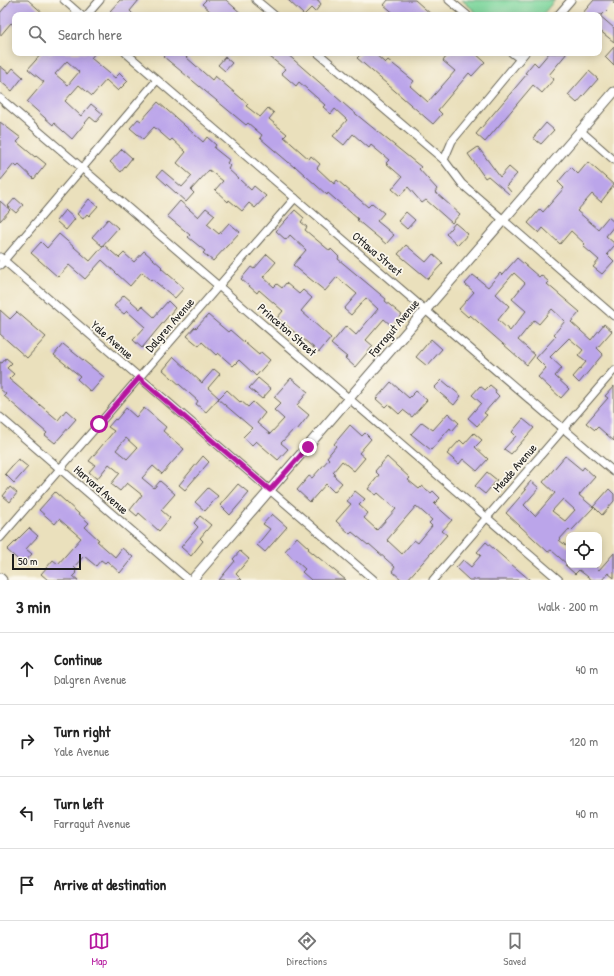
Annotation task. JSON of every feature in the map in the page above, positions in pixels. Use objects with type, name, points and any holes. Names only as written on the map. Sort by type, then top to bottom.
[{"type":"street","points":[[64,0],[78,12]]},
{"type":"street","points":[[90,12],[100,0]]},
{"type":"street","points":[[256,0],[270,12]]},
{"type":"street","points":[[448,0],[463,12]]},
{"type":"street","points":[[561,12],[571,0]]},
{"type":"street","name":"Ottawa Street","points":[[129,56],[614,472]]},
{"type":"street","points":[[322,56],[444,160],[462,184],[614,316]]},
{"type":"street","points":[[516,56],[520,59]]},
{"type":"street","points":[[444,160],[452,141],[522,56]]},
{"type":"street","points":[[1,261],[157,80]]},
{"type":"street","name":"Farragut Avenue","points":[[190,580],[270,490],[614,92]]},
{"type":"street","name":"Princeton Street","points":[[0,98],[559,580]]},
{"type":"street","points":[[580,130],[614,160]]},
{"type":"street","name":"Dalgren Avenue","points":[[0,538],[295,198]]},
{"type":"street","name":"Yale Avenue","points":[[1,261],[374,580]]},
{"type":"street","name":"Meade Avenue","points":[[434,580],[614,370]]},
{"type":"street","name":"Harvard Avenue","points":[[0,417],[190,580]]},
{"type":"green space","points":[[462,0],[555,0],[545,12],[476,12]]},
{"type":"building","points":[[11,0],[28,0],[42,12],[12,12],[12,24],[11,23],[0,36],[0,13]]},
{"type":"building","points":[[120,0],[139,0],[130,11],[131,12],[110,11]]},
{"type":"building","points":[[206,0],[226,0],[240,12],[211,12],[202,4]]},
{"type":"building","points":[[288,0],[318,0],[321,4],[315,12],[311,8],[307,12],[301,12]]},
{"type":"building","points":[[388,0],[415,0],[429,12],[392,12],[384,5]]},
{"type":"building","points":[[594,0],[614,0],[614,3],[602,15],[602,12],[584,12]]},
{"type":"building","points":[[602,18],[614,28],[614,42],[602,32]]},
{"type":"building","points":[[614,47],[614,66],[605,57]]},
{"type":"building","points":[[39,56],[93,56],[91,58],[115,78],[120,73],[128,81],[118,91],[106,80],[92,96],[79,85],[65,101],[81,116],[91,104],[103,114],[96,122],[90,117],[72,139],[54,123],[53,125],[27,102],[44,82],[28,69]],"holes":[[[67,61],[79,72],[68,85],[55,74]]]},
{"type":"building","points":[[187,56],[186,57],[212,80],[215,76],[248,104],[246,106],[260,117],[268,108],[274,113],[269,119],[287,134],[284,137],[309,159],[311,156],[320,164],[317,168],[334,184],[337,180],[368,207],[372,203],[384,213],[377,221],[394,235],[386,244],[328,193],[327,195],[295,166],[294,167],[260,138],[262,135],[248,123],[246,125],[164,57]]},
{"type":"building","points":[[269,56],[289,56],[351,110],[421,167],[419,169],[437,189],[435,192],[460,214],[452,223],[426,200],[422,203],[408,187],[400,196],[392,189],[402,177],[386,163],[389,160],[371,145],[369,148],[353,134],[344,145],[333,136],[347,120],[335,109],[331,114],[323,107],[325,105],[299,82],[296,86],[281,73],[285,69]]},
{"type":"building","points":[[359,56],[377,56],[385,63],[388,60],[414,81],[410,86],[428,102],[455,71],[443,61],[447,56],[478,56],[485,62],[472,76],[469,73],[438,110],[442,114],[433,124],[357,58]]},
{"type":"building","points":[[546,56],[565,56],[549,75],[554,79],[542,93],[533,85],[485,142],[476,134],[527,74],[525,73],[534,62],[538,66]]},
{"type":"building","points":[[225,57],[232,63],[225,71],[218,65]]},
{"type":"building","points":[[0,66],[9,73],[13,68],[23,77],[12,91],[0,81]]},
{"type":"building","points":[[589,71],[598,79],[577,103],[568,95]]},
{"type":"building","points":[[158,102],[203,142],[207,137],[216,145],[214,148],[229,160],[227,163],[230,166],[228,169],[251,190],[254,186],[266,196],[255,208],[249,203],[242,211],[229,200],[228,202],[215,190],[223,181],[209,170],[191,190],[194,193],[186,202],[157,176],[162,170],[182,187],[192,176],[177,163],[186,152],[172,139],[170,141],[154,127],[143,139],[130,128],[138,119],[141,121]]},
{"type":"building","points":[[0,122],[21,138],[17,142],[46,164],[34,179],[19,165],[17,167],[14,164],[0,181]]},
{"type":"building","points":[[546,123],[554,130],[541,144],[533,138]]},
{"type":"building","points":[[478,147],[500,177],[509,167],[517,174],[506,186],[511,192],[509,194],[488,176],[485,178],[468,154]]},
{"type":"building","points":[[122,149],[132,158],[121,172],[110,162]]},
{"type":"building","points":[[588,162],[614,185],[601,202],[592,194],[577,211],[598,229],[608,217],[614,222],[614,226],[606,236],[614,243],[614,246],[607,254],[614,261],[602,274],[593,267],[599,260],[583,246],[585,244],[571,231],[560,244],[543,228],[539,233],[528,223],[540,209],[543,212],[564,188],[558,182],[571,167],[578,174]]},
{"type":"building","points":[[15,198],[23,205],[16,213],[8,206]]},
{"type":"building","points":[[89,199],[98,206],[89,216],[87,214],[83,219],[77,214]]},
{"type":"building","points":[[0,201],[10,210],[0,221]]},
{"type":"building","points":[[180,201],[198,217],[206,208],[215,215],[207,224],[219,234],[229,223],[240,232],[213,261],[203,253],[205,251],[188,237],[190,235],[167,216]]},
{"type":"building","points":[[65,210],[75,219],[66,230],[56,221]]},
{"type":"building","points":[[295,210],[304,218],[301,222],[307,227],[305,230],[330,251],[331,249],[339,257],[338,259],[386,299],[385,301],[402,315],[392,326],[384,319],[366,340],[373,346],[355,367],[345,358],[347,357],[331,344],[346,326],[356,335],[378,309],[366,298],[351,315],[344,309],[357,294],[337,277],[325,291],[293,265],[306,250],[290,235],[286,240],[276,231]]},
{"type":"building","points":[[406,212],[415,220],[407,229],[398,221]]},
{"type":"building","points":[[108,219],[118,228],[102,246],[92,237]]},
{"type":"building","points":[[455,223],[468,234],[458,245],[446,234]]},
{"type":"building","points":[[59,234],[90,261],[104,245],[119,258],[124,253],[134,262],[144,251],[184,288],[175,298],[142,272],[130,286],[102,260],[85,279],[69,265],[58,277],[31,253],[41,242],[47,248]]},
{"type":"building","points":[[406,245],[426,262],[433,254],[443,263],[428,279],[398,254]]},
{"type":"building","points":[[267,254],[276,262],[263,277],[274,287],[277,284],[282,288],[286,283],[299,294],[303,290],[312,298],[301,311],[331,338],[319,352],[277,318],[283,311],[259,290],[257,293],[241,279],[251,267],[254,269]]},
{"type":"building","points":[[517,258],[539,277],[541,275],[549,282],[547,284],[580,312],[571,322],[591,340],[604,324],[612,331],[597,348],[603,354],[579,383],[573,377],[586,362],[578,356],[583,350],[569,338],[550,357],[562,368],[555,376],[569,389],[561,398],[538,377],[546,368],[536,358],[556,336],[554,334],[565,321],[552,309],[539,324],[534,320],[518,340],[535,355],[527,365],[470,315],[468,317],[459,309],[474,292],[465,284],[473,275],[488,287],[500,273],[502,275]],"holes":[[[514,273],[525,283],[512,299],[526,311],[510,331],[498,320],[509,306],[496,294]]]},
{"type":"building","points":[[124,295],[140,309],[142,306],[154,317],[168,301],[175,308],[142,348],[133,340],[145,327],[127,311],[124,314],[114,306]]},
{"type":"building","points":[[0,310],[10,319],[17,312],[46,337],[27,358],[0,334]]},
{"type":"building","points":[[208,315],[228,332],[230,330],[259,355],[261,352],[270,360],[256,376],[239,360],[233,366],[218,353],[216,355],[202,342],[199,346],[187,336]]},
{"type":"building","points":[[431,339],[442,349],[427,366],[416,357]]},
{"type":"building","points":[[63,344],[104,377],[91,392],[77,379],[80,376],[54,355]]},
{"type":"building","points":[[174,357],[202,383],[214,369],[220,374],[208,388],[219,398],[206,412],[196,404],[198,401],[163,370]]},
{"type":"building","points":[[6,358],[12,363],[7,368],[14,374],[9,379],[58,420],[66,410],[76,419],[55,443],[45,435],[47,433],[4,396],[6,394],[0,389],[0,362],[2,363]]},
{"type":"building","points":[[258,378],[271,389],[262,399],[249,388]]},
{"type":"building","points":[[291,378],[308,392],[297,405],[309,415],[297,430],[295,428],[281,443],[288,449],[278,460],[256,441],[252,445],[243,437],[252,428],[218,399],[227,390],[248,407],[253,402],[265,413],[257,423],[270,434],[284,419],[274,410],[281,403],[274,397]]},
{"type":"building","points":[[442,380],[461,396],[454,405],[434,388]]},
{"type":"building","points":[[391,382],[409,398],[416,391],[427,400],[412,417],[403,410],[399,414],[388,404],[385,407],[376,399]]},
{"type":"building","points":[[490,385],[496,390],[495,392],[499,396],[484,413],[487,415],[477,426],[468,418],[481,403],[472,395],[480,386],[485,390]]},
{"type":"building","points":[[614,386],[614,441],[598,427],[595,430],[586,423],[608,398],[605,396]]},
{"type":"building","points":[[126,408],[136,417],[144,408],[166,427],[163,431],[184,449],[162,474],[153,466],[142,478],[154,488],[160,481],[175,494],[161,510],[170,518],[159,531],[139,513],[137,516],[130,510],[142,495],[127,483],[120,491],[111,484],[120,473],[109,464],[97,479],[89,472],[95,465],[89,461],[114,431],[108,427],[115,419],[116,420]],"holes":[[[126,438],[137,448],[127,459],[116,450]]]},
{"type":"building","points":[[448,413],[459,423],[452,431],[450,428],[431,450],[411,434],[422,422],[433,430]]},
{"type":"building","points":[[523,419],[534,428],[511,454],[504,449],[516,436],[512,432]]},
{"type":"building","points":[[350,425],[362,436],[365,433],[371,439],[359,453],[365,458],[354,471],[342,461],[333,472],[335,474],[334,476],[342,483],[334,492],[326,484],[310,502],[297,490],[309,476],[312,478],[329,459],[327,457],[336,446],[334,444]]},
{"type":"building","points":[[474,433],[482,440],[475,447],[488,459],[477,471],[463,459],[459,464],[447,454],[460,440],[464,444]]},
{"type":"building","points":[[203,456],[209,462],[185,490],[179,485]]},
{"type":"building","points":[[565,456],[582,470],[584,467],[595,477],[579,495],[593,507],[609,489],[614,494],[614,501],[602,515],[594,507],[571,531],[569,529],[559,540],[566,546],[566,563],[551,550],[548,552],[506,513],[526,490],[524,489],[531,481],[539,488],[524,505],[535,516],[555,493],[543,482]],"holes":[[[563,499],[575,510],[565,521],[552,511]]]},
{"type":"building","points":[[387,457],[410,478],[408,480],[419,489],[422,486],[431,493],[433,491],[440,498],[434,504],[452,520],[442,531],[447,535],[407,580],[402,580],[392,571],[395,567],[369,544],[368,545],[352,532],[350,534],[336,521],[351,504],[347,501],[355,491],[365,499],[359,505],[368,513],[364,518],[377,530],[396,509],[378,493],[376,495],[368,489],[379,475],[375,471]],"holes":[[[416,506],[432,520],[429,523],[432,526],[418,543],[414,540],[402,554],[387,540]]]},
{"type":"building","points":[[18,459],[28,467],[14,483],[5,474]]},
{"type":"building","points":[[487,472],[497,480],[485,494],[475,486]]},
{"type":"building","points":[[238,484],[249,493],[230,515],[220,505]]},
{"type":"building","points":[[10,487],[17,493],[10,502],[3,496]]},
{"type":"building","points":[[208,488],[218,496],[205,511],[195,502]]},
{"type":"building","points":[[55,492],[89,523],[85,527],[99,540],[97,541],[115,557],[122,548],[133,557],[120,573],[107,561],[105,563],[101,560],[96,566],[84,556],[74,567],[77,570],[73,576],[78,580],[48,580],[41,574],[53,560],[58,564],[81,538],[59,519],[55,524],[39,510]]},
{"type":"building","points":[[272,514],[287,527],[265,552],[257,545],[270,529],[263,524]]},
{"type":"building","points":[[200,516],[211,525],[200,538],[203,541],[191,556],[181,547],[198,527],[194,523]]},
{"type":"building","points":[[29,528],[38,536],[26,549],[32,554],[23,564],[7,550]]},
{"type":"building","points":[[297,537],[309,548],[308,549],[346,580],[311,580],[302,572],[305,569],[285,551]]},
{"type":"building","points":[[486,542],[530,580],[469,580],[456,568],[463,560],[471,567],[481,555],[477,552]]},
{"type":"building","points":[[240,551],[249,559],[236,574],[242,580],[219,580],[235,561],[233,559]]},
{"type":"building","points":[[614,553],[614,578],[608,573],[602,580],[592,580],[579,570],[575,574],[568,568],[597,568],[599,570]]},
{"type":"route","points":[[99,424],[139,378],[270,490],[308,447]]}]
